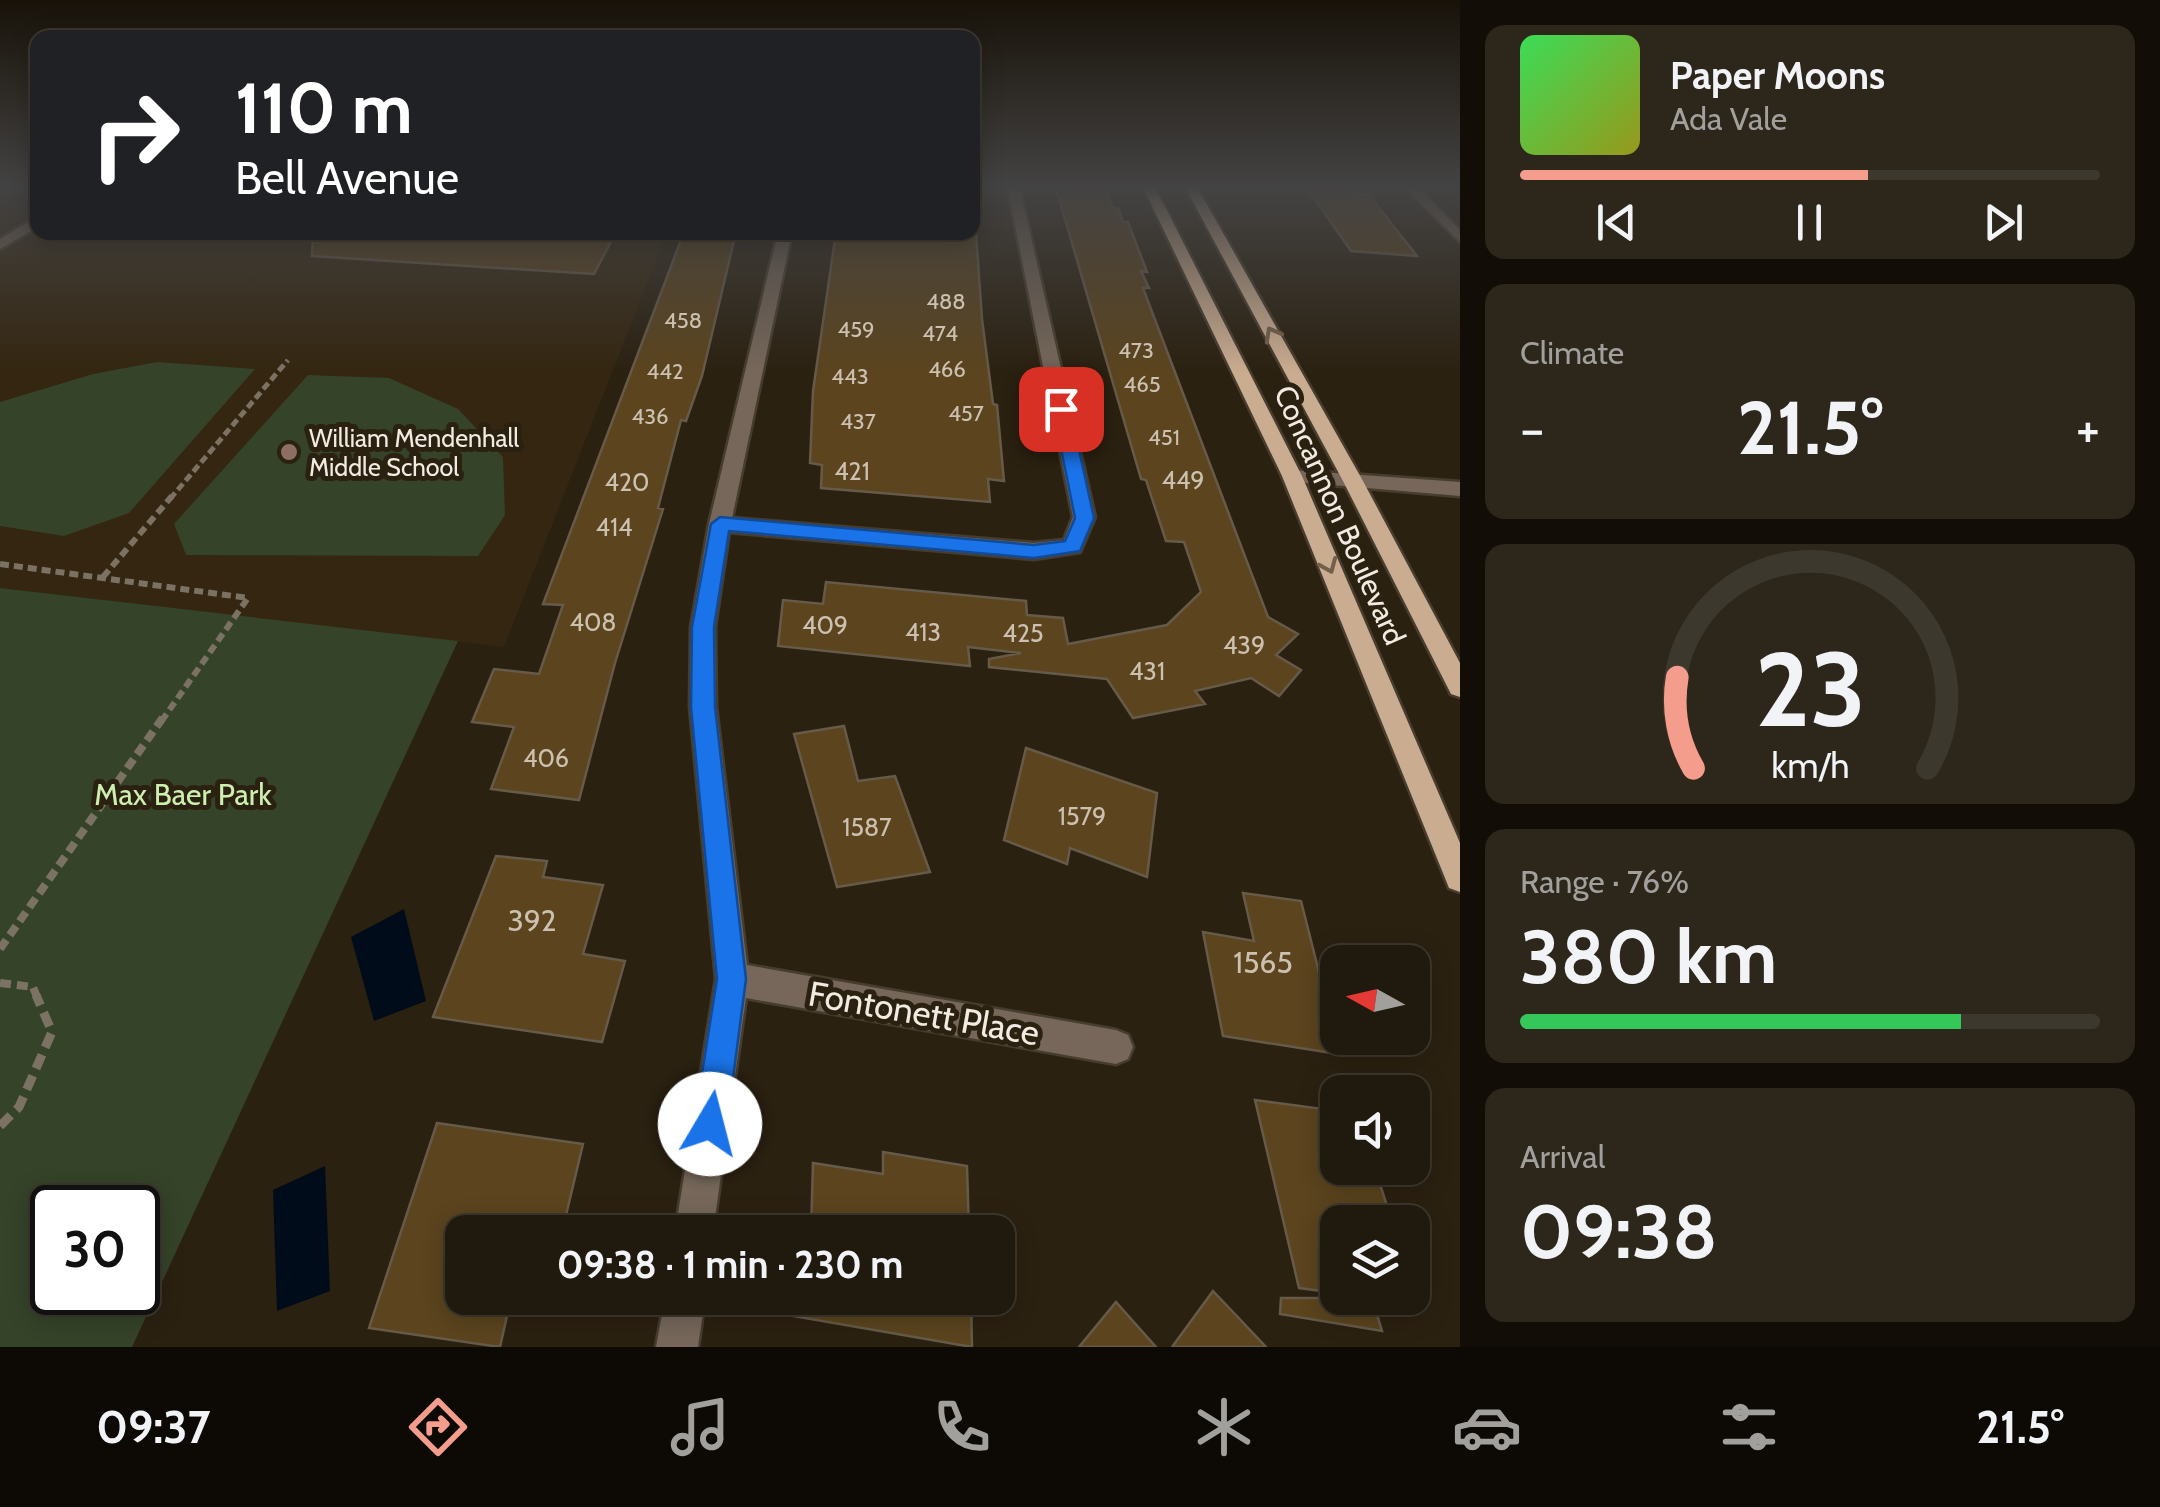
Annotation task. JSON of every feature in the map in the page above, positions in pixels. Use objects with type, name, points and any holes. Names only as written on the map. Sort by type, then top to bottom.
[{"type":"main road","name":"Concannon Boulevard","points":[[1179,248],[1292,476],[1460,878]]},
{"type":"main road","name":"Concannon Boulevard","points":[[1225,248],[1353,481],[1460,688]]},
{"type":"street","points":[[697,1215],[732,979],[703,707],[703,627],[720,524],[781,248]]},
{"type":"street","points":[[720,524],[1034,552],[1072,546],[1084,518],[1026,248]]},
{"type":"street","points":[[1292,476],[1460,490]]},
{"type":"street","name":"Fontonett Place","points":[[732,979],[1116,1047]]},
{"type":"street","points":[[678,1347],[683,1315]]},
{"type":"path","points":[[102,578],[288,360]]},
{"type":"path","points":[[0,564],[248,598],[0,949]]},
{"type":"path","points":[[0,983],[33,987],[52,1032],[19,1107],[0,1126]]},
{"type":"shaded area","name":"William Mendenhall Middle School","points":[[0,248],[661,248],[504,647],[0,588]]},
{"type":"green space","points":[[157,362],[255,369],[129,513],[64,536],[0,526],[0,402],[93,374]]},
{"type":"green space","points":[[308,375],[389,378],[458,409],[503,457],[505,515],[478,556],[186,555],[174,524]]},
{"type":"green space","name":"Max Baer Park","points":[[0,588],[458,641],[160,1286],[160,1185],[30,1185],[30,1315],[147,1315],[132,1347],[0,1347]]},
{"type":"water","points":[[404,909],[426,1001],[374,1021],[351,937]]},
{"type":"water","points":[[325,1166],[330,1291],[277,1311],[273,1190]]},
{"type":"building","points":[[312,248],[608,248],[594,274],[312,256]]},
{"type":"building","points":[[678,248],[732,248],[702,376],[686,421],[681,420],[658,508],[663,509],[615,663],[579,800],[491,789],[514,727],[472,722],[494,669],[539,674],[563,605],[543,604]]},
{"type":"building","points":[[834,248],[977,248],[982,319],[993,404],[997,405],[1004,481],[988,479],[990,502],[821,488],[822,465],[810,463],[813,391]]},
{"type":"building","points":[[1073,248],[1138,248],[1147,272],[1141,271],[1149,288],[1143,288],[1268,617],[1298,634],[1276,655],[1301,670],[1279,696],[1251,678],[1195,691],[1205,704],[1133,718],[1107,679],[989,667],[989,659],[1021,653],[968,647],[970,666],[778,646],[783,600],[823,604],[826,582],[1026,601],[1027,615],[1063,618],[1068,644],[1167,625],[1201,592],[1184,542],[1166,541],[1146,480],[1141,479]]},
{"type":"building","points":[[1349,248],[1411,248],[1417,256]]},
{"type":"building","points":[[844,726],[858,781],[895,776],[930,872],[837,887],[794,734]]},
{"type":"building","points":[[1026,748],[1157,793],[1147,877],[1070,848],[1067,864],[1004,840]]},
{"type":"building","points":[[496,856],[547,861],[543,877],[603,885],[583,954],[625,961],[602,1042],[433,1017]]},
{"type":"building","points":[[1243,893],[1301,901],[1320,976],[1320,1051],[1223,1036],[1203,932],[1254,941]]},
{"type":"building","points":[[1255,1100],[1320,1109],[1320,1185],[1380,1185],[1387,1205],[1320,1205],[1320,1291],[1299,1288]]},
{"type":"building","points":[[437,1123],[583,1144],[566,1215],[445,1215],[445,1315],[507,1315],[500,1347],[369,1328]]},
{"type":"building","points":[[883,1152],[967,1166],[968,1215],[811,1215],[813,1163],[883,1174]]},
{"type":"building","points":[[1213,1291],[1233,1312],[1266,1347],[1172,1347]]},
{"type":"building","points":[[1281,1298],[1320,1298],[1320,1315],[1377,1315],[1382,1331],[1280,1314]]},
{"type":"building","points":[[1116,1302],[1156,1347],[1079,1347]]},
{"type":"building","points":[[788,1315],[971,1315],[972,1347]]},
{"type":"place","name":"William Mendenhall Middle School","points":[[289,452]]},
{"type":"route","points":[[710,1124],[732,979],[703,707],[703,627],[720,524],[1034,552],[1072,546],[1084,518],[1061,409]]}]
